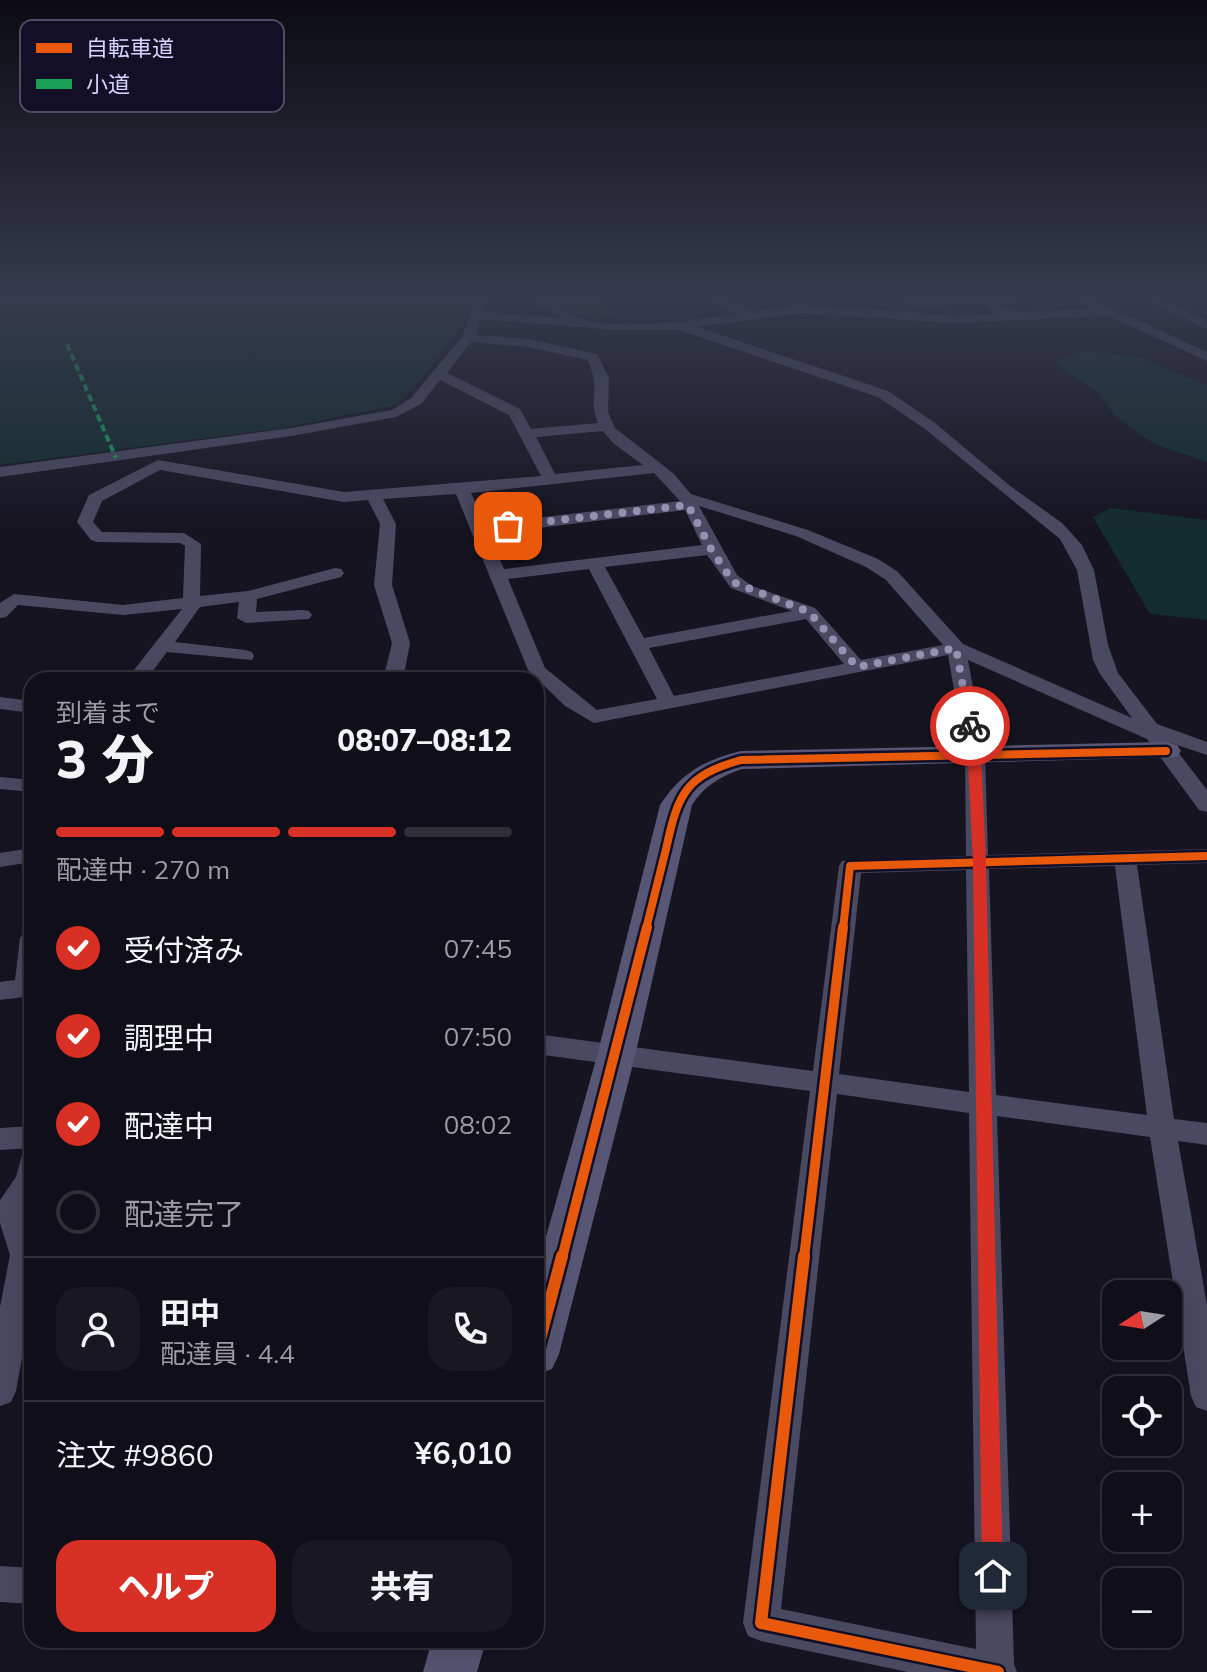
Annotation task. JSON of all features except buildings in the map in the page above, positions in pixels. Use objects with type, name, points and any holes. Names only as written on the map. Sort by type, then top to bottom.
[{"type":"street","points":[[0,472],[153,459],[396,413],[416,401],[441,371]]},
{"type":"street","points":[[601,371],[605,383],[601,404],[603,420],[623,443],[676,484],[711,549],[733,582],[809,612],[857,667]]},
{"type":"street","points":[[814,371],[883,394],[903,406],[1052,522],[1080,557],[1098,654],[1109,674],[1207,805]]},
{"type":"street","points":[[439,374],[515,412],[550,479]]},
{"type":"street","points":[[526,434],[608,426]]},
{"type":"street","points":[[142,672],[191,609],[193,544],[184,538],[97,537],[85,522],[95,498],[153,459],[344,497],[462,489],[654,468]]},
{"type":"street","points":[[462,489],[539,672]]},
{"type":"street","points":[[374,497],[388,524],[383,585],[401,643],[395,672]]},
{"type":"street","points":[[478,530],[686,500],[802,533],[872,563],[892,576],[956,648],[1158,738],[1207,749]]},
{"type":"street","points":[[497,575],[711,549]]},
{"type":"street","points":[[595,564],[669,704]]},
{"type":"street","points":[[0,613],[14,599],[123,610],[249,596],[335,573]]},
{"type":"street","points":[[249,596],[246,618],[303,615]]},
{"type":"street","points":[[638,645],[809,612]]},
{"type":"street","points":[[162,646],[245,656]]},
{"type":"street","points":[[544,676],[594,717],[956,648]]},
{"type":"street","points":[[956,648],[975,753],[979,862],[996,1672],[761,1623],[850,866],[979,862],[1125,860],[1207,856]]},
{"type":"street","points":[[0,703],[24,706]]},
{"type":"street","points":[[544,1324],[616,1056],[676,805],[694,779],[714,767],[741,760],[975,753],[1158,738]]},
{"type":"street","points":[[0,783],[24,785]]},
{"type":"street","points":[[0,860],[24,856]]},
{"type":"street","points":[[1125,860],[1162,1128],[1197,1278],[1207,1396]]},
{"type":"street","points":[[0,991],[24,988]]},
{"type":"street","points":[[544,1045],[1207,1134]]},
{"type":"street","points":[[0,1139],[24,1138]]},
{"type":"street","points":[[24,1186],[10,1209],[24,1252]]},
{"type":"street","points":[[0,1391],[4,1350],[24,1260]]},
{"type":"street","points":[[0,1584],[24,1586]]},
{"type":"street","points":[[450,1672],[457,1648]]},
{"type":"green space","points":[[0,371],[427,371],[396,405],[283,428],[0,465]]},
{"type":"green space","points":[[1065,371],[1172,371],[1207,385],[1207,462],[1154,444],[1114,415],[1099,393]]},
{"type":"green space","points":[[1111,508],[1207,520],[1207,620],[1150,614],[1093,517]]},
{"type":"marked path","points":[[80,371],[116,458]]},
{"type":"cycle path","points":[[544,1324],[616,1056],[676,805],[695,781],[711,770],[741,760],[1166,751]]},
{"type":"cycle path","points":[[998,1672],[761,1623],[850,866],[1207,856]]},
{"type":"way so far","points":[[508,526],[688,505],[733,582],[809,612],[857,667],[956,648],[970,726]]},
{"type":"route","points":[[970,726],[975,753],[979,862],[993,1576]]}]
